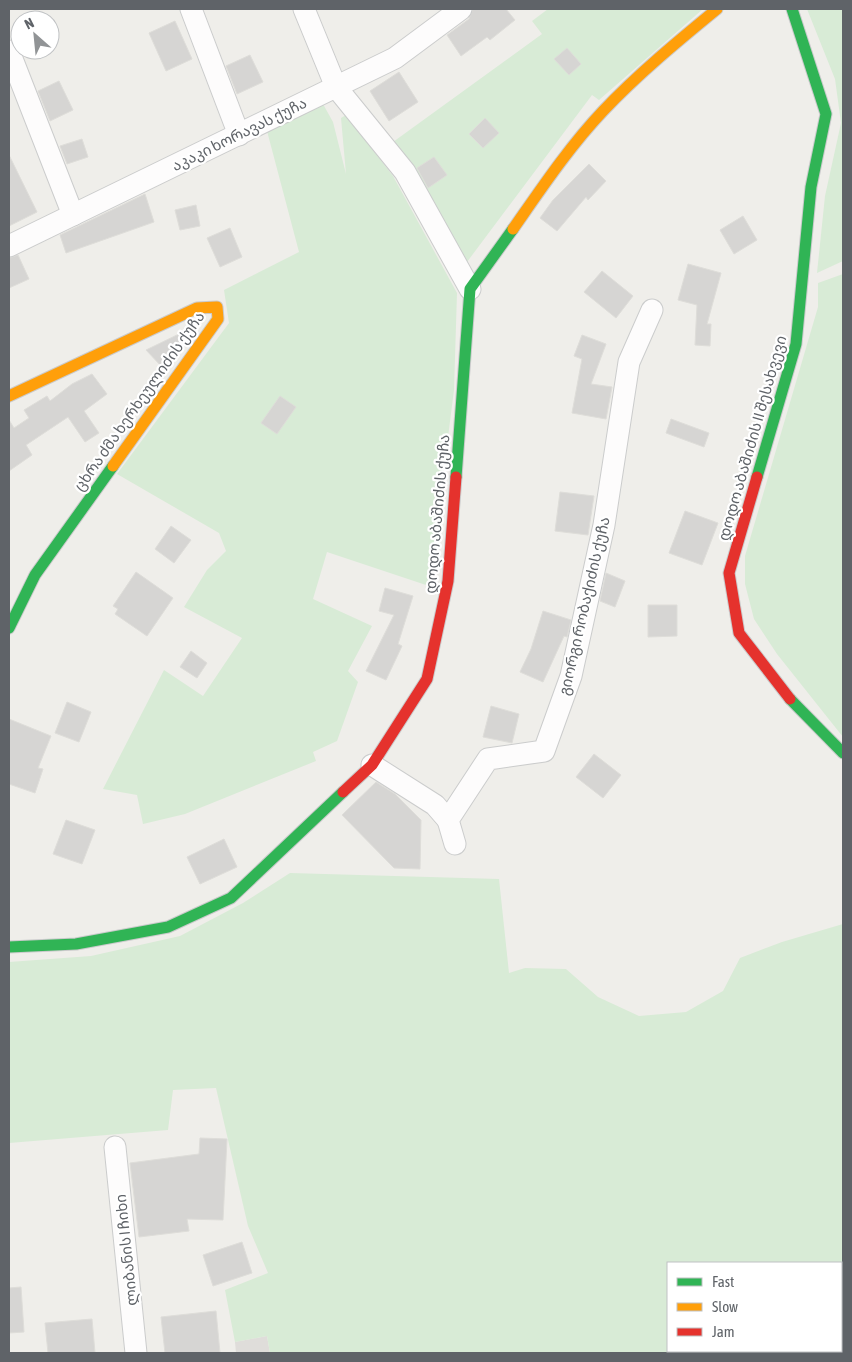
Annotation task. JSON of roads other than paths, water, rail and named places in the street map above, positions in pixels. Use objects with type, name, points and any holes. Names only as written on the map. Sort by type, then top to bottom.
[{"type":"street","points":[[191,9],[239,134]]},
{"type":"street","points":[[304,9],[336,87],[405,172],[470,290],[555,170],[603,111],[667,50],[717,9]]},
{"type":"street","name":"აკაკი ხორავას ქუჩა","points":[[9,246],[395,58],[461,9]]},
{"type":"street","name":"დოდო აბაშიძის II შესახვევი","points":[[792,9],[826,114],[811,188],[796,344],[729,573],[739,634],[785,694],[843,753]]},
{"type":"street","points":[[9,51],[73,215]]},
{"type":"street","name":"დოდო აბაშიძის ქუჩა","points":[[9,947],[76,944],[168,926],[231,898],[372,765],[427,679],[448,581],[470,290]]},
{"type":"street","name":"ცხრა ძმა ხერხეულიძის ქუჩა","points":[[9,396],[197,308],[217,307],[218,319],[35,575],[9,628]]},
{"type":"street","name":"გიორგი რობაქიძის ქუჩა","points":[[448,820],[488,759],[544,751],[571,676],[604,525],[629,362],[652,310]]},
{"type":"street","points":[[372,765],[435,805],[448,820],[456,844]]},
{"type":"street","name":"ლიბანის I ჩიხი","points":[[115,1147],[136,1353]]}]
